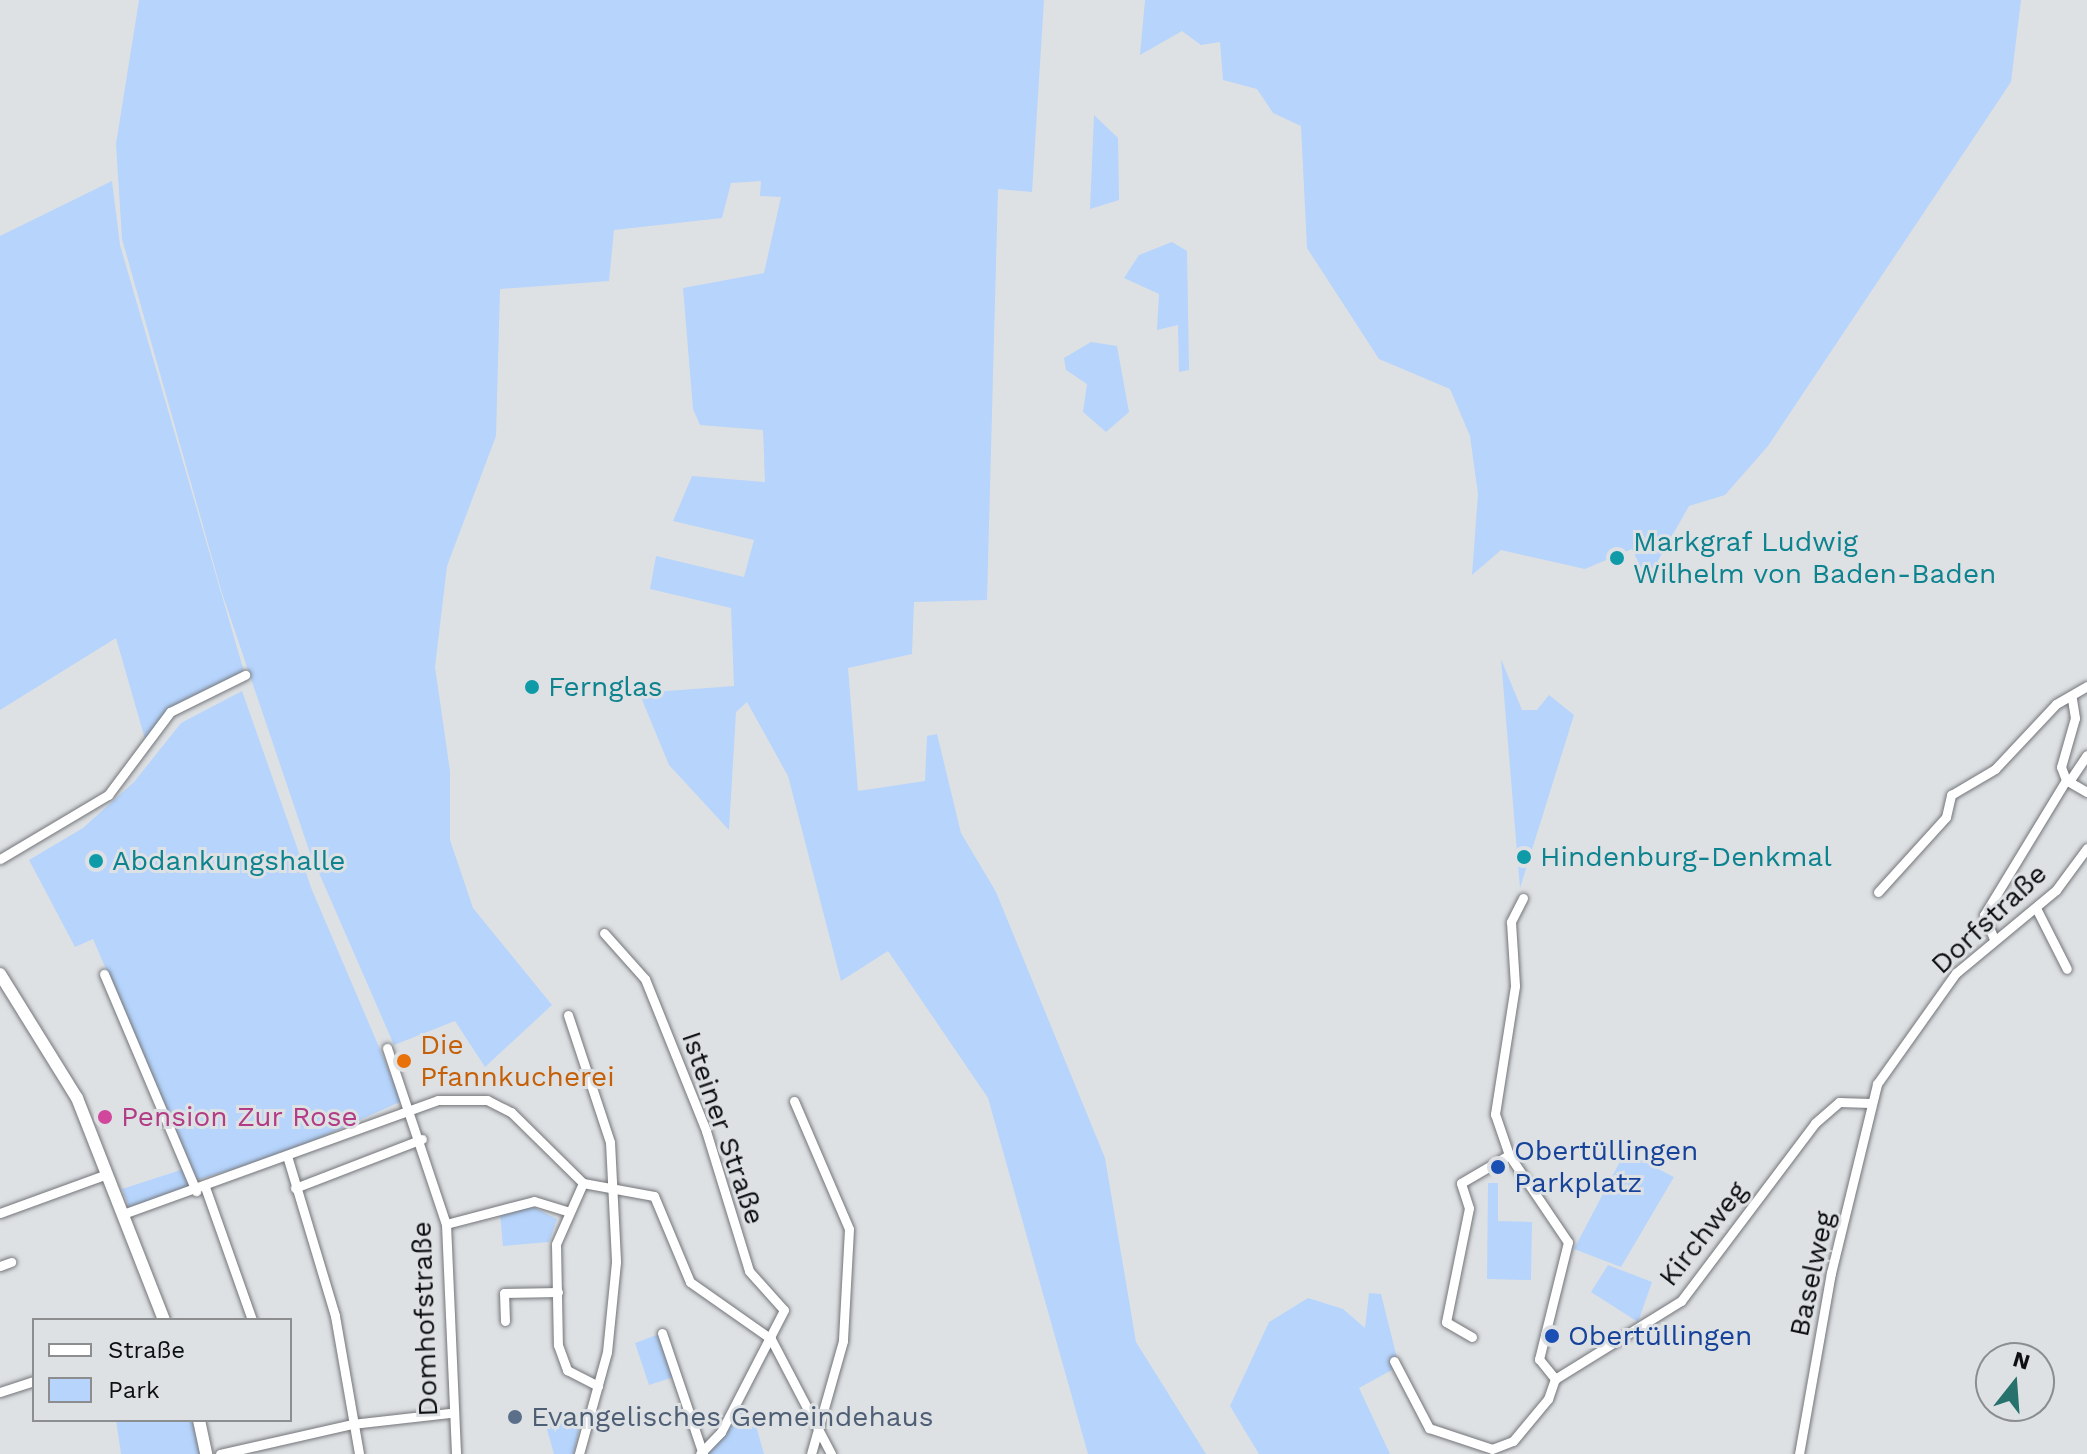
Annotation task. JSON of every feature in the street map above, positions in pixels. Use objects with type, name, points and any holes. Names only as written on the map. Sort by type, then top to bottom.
[{"type":"street","points":[[0,859],[108,795],[170,712],[245,675]]},
{"type":"street","points":[[1878,892],[1946,817],[1951,795],[1995,769],[2056,704],[2072,698],[2087,686]]},
{"type":"street","points":[[2072,698],[2075,718],[2061,767],[2068,780],[2087,792]]},
{"type":"street","points":[[1994,939],[1984,915],[2068,780],[2087,755]]},
{"type":"street","name":"Dorfstraße","points":[[1870,1103],[1913,1028],[1994,939],[2036,908],[2087,848]]},
{"type":"street","points":[[1523,898],[1511,922],[1514,1000],[1493,1093],[1509,1155],[1568,1242],[1539,1359],[1555,1379]]},
{"type":"street","points":[[2036,908],[2067,969]]},
{"type":"street","name":"Isteiner Straße","points":[[604,933],[645,979],[706,1131],[749,1271],[784,1310],[771,1339]]},
{"type":"street","points":[[0,974],[77,1098],[163,1318]]},
{"type":"street","points":[[104,974],[201,1189],[251,1318]]},
{"type":"street","points":[[568,1015],[601,1106],[613,1189],[615,1302],[598,1386],[579,1454]]},
{"type":"street","name":"Domhofstraße","points":[[387,1048],[413,1109],[446,1224],[449,1413],[456,1454]]},
{"type":"street","points":[[123,1214],[288,1159],[413,1109],[455,1096],[487,1100],[517,1117],[583,1183],[654,1196],[690,1282],[771,1339],[817,1434],[831,1454]]},
{"type":"street","points":[[794,1101],[849,1229],[843,1341],[811,1454]]},
{"type":"street","name":"Kirchweg","points":[[1394,1361],[1429,1428],[1491,1452],[1513,1441],[1548,1399],[1555,1379],[1681,1301],[1815,1123],[1839,1102],[1870,1103]]},
{"type":"street","name":"Baselweg","points":[[1799,1454],[1870,1103]]},
{"type":"street","points":[[295,1188],[422,1139]]},
{"type":"street","points":[[1472,1337],[1446,1322],[1469,1208],[1461,1183],[1509,1155]]},
{"type":"street","points":[[288,1159],[335,1316],[359,1454]]},
{"type":"street","points":[[0,1213],[107,1174]]},
{"type":"street","points":[[583,1183],[566,1211],[556,1244],[561,1361],[598,1386]]},
{"type":"street","points":[[446,1224],[534,1201],[566,1211]]},
{"type":"street","points":[[0,1266],[11,1262]]},
{"type":"street","points":[[505,1321],[504,1293],[558,1292]]},
{"type":"street","points":[[662,1333],[702,1454]]},
{"type":"street","points":[[702,1454],[771,1339]]},
{"type":"street","points":[[0,1392],[32,1382]]},
{"type":"street","points":[[220,1454],[352,1424],[449,1413]]},
{"type":"street","points":[[199,1422],[206,1454]]},
{"type":"green space","points":[[139,0],[1044,0],[1032,192],[998,189],[987,600],[914,602],[912,654],[848,668],[858,791],[925,781],[927,736],[937,734],[961,833],[996,892],[1105,1158],[1136,1342],[1206,1454],[1088,1454],[988,1098],[888,951],[841,981],[788,776],[747,702],[736,712],[729,830],[669,765],[643,702],[640,693],[734,686],[731,608],[650,589],[656,556],[744,577],[754,540],[673,521],[692,476],[765,482],[763,430],[700,425],[693,409],[683,288],[764,273],[781,197],[760,196],[761,181],[731,183],[722,218],[614,230],[609,281],[500,289],[496,436],[447,566],[435,667],[450,771],[450,840],[473,908],[552,1005],[485,1067],[455,1021],[394,1045],[309,850],[222,593],[122,239],[116,144]]},
{"type":"green space","points":[[1145,0],[2021,0],[2011,82],[1768,446],[1725,495],[1689,506],[1647,580],[1632,549],[1585,569],[1501,550],[1472,575],[1478,494],[1470,436],[1450,389],[1379,359],[1307,248],[1301,126],[1273,113],[1257,89],[1223,80],[1220,42],[1201,45],[1182,31],[1140,55]]},
{"type":"green space","points":[[1094,115],[1118,138],[1119,200],[1090,209]]},
{"type":"green space","points":[[112,181],[120,245],[245,675],[182,704],[145,739],[116,638],[0,710],[0,236]]},
{"type":"green space","points":[[1172,242],[1187,251],[1189,370],[1179,372],[1178,325],[1157,330],[1159,294],[1124,278],[1139,255]]},
{"type":"green space","points":[[1091,342],[1117,346],[1129,412],[1106,432],[1083,412],[1087,384],[1066,370],[1064,358]]},
{"type":"green space","points":[[1501,659],[1522,710],[1537,710],[1549,695],[1574,715],[1520,888]]},
{"type":"green space","points":[[242,691],[312,890],[402,1101],[282,1155],[197,1180],[93,939],[75,947],[29,860],[83,828],[134,782],[181,723]]},
{"type":"green space","points":[[1625,1152],[1674,1177],[1621,1267],[1574,1249]]},
{"type":"green space","points":[[187,1168],[196,1191],[131,1212],[122,1189]]},
{"type":"green space","points":[[1488,1183],[1498,1183],[1498,1221],[1532,1222],[1531,1280],[1487,1279]]},
{"type":"green space","points":[[529,1205],[557,1219],[549,1242],[503,1246],[500,1214]]},
{"type":"green space","points":[[1608,1265],[1652,1282],[1638,1322],[1591,1292]]},
{"type":"green space","points":[[1369,1293],[1381,1294],[1399,1366],[1359,1388],[1390,1454],[1259,1454],[1230,1406],[1269,1322],[1308,1298],[1343,1309],[1365,1328]]},
{"type":"green space","points":[[662,1333],[677,1376],[649,1385],[635,1343]]},
{"type":"green space","points":[[732,1406],[752,1412],[764,1454],[703,1454]]},
{"type":"green space","points":[[582,1415],[574,1454],[554,1454],[546,1426]]},
{"type":"green space","points":[[116,1422],[192,1422],[200,1454],[121,1454]]},
{"type":"place","name":"Markgraf Ludwig Wilhelm von Baden-Baden","points":[[1617,558]]},
{"type":"place","name":"Fernglas","points":[[532,687]]},
{"type":"place","name":"Hindenburg-Denkmal","points":[[1524,857]]},
{"type":"place","name":"Abdankungshalle","points":[[96,861]]},
{"type":"place","name":"Die Pfannkucherei","points":[[404,1061]]},
{"type":"place","name":"Pension Zur Rose","points":[[105,1117]]},
{"type":"place","name":"Obertüllingen Parkplatz","points":[[1498,1167]]},
{"type":"place","name":"Obertüllingen","points":[[1552,1336]]},
{"type":"place","name":"Evangelisches Gemeindehaus","points":[[515,1417]]}]
